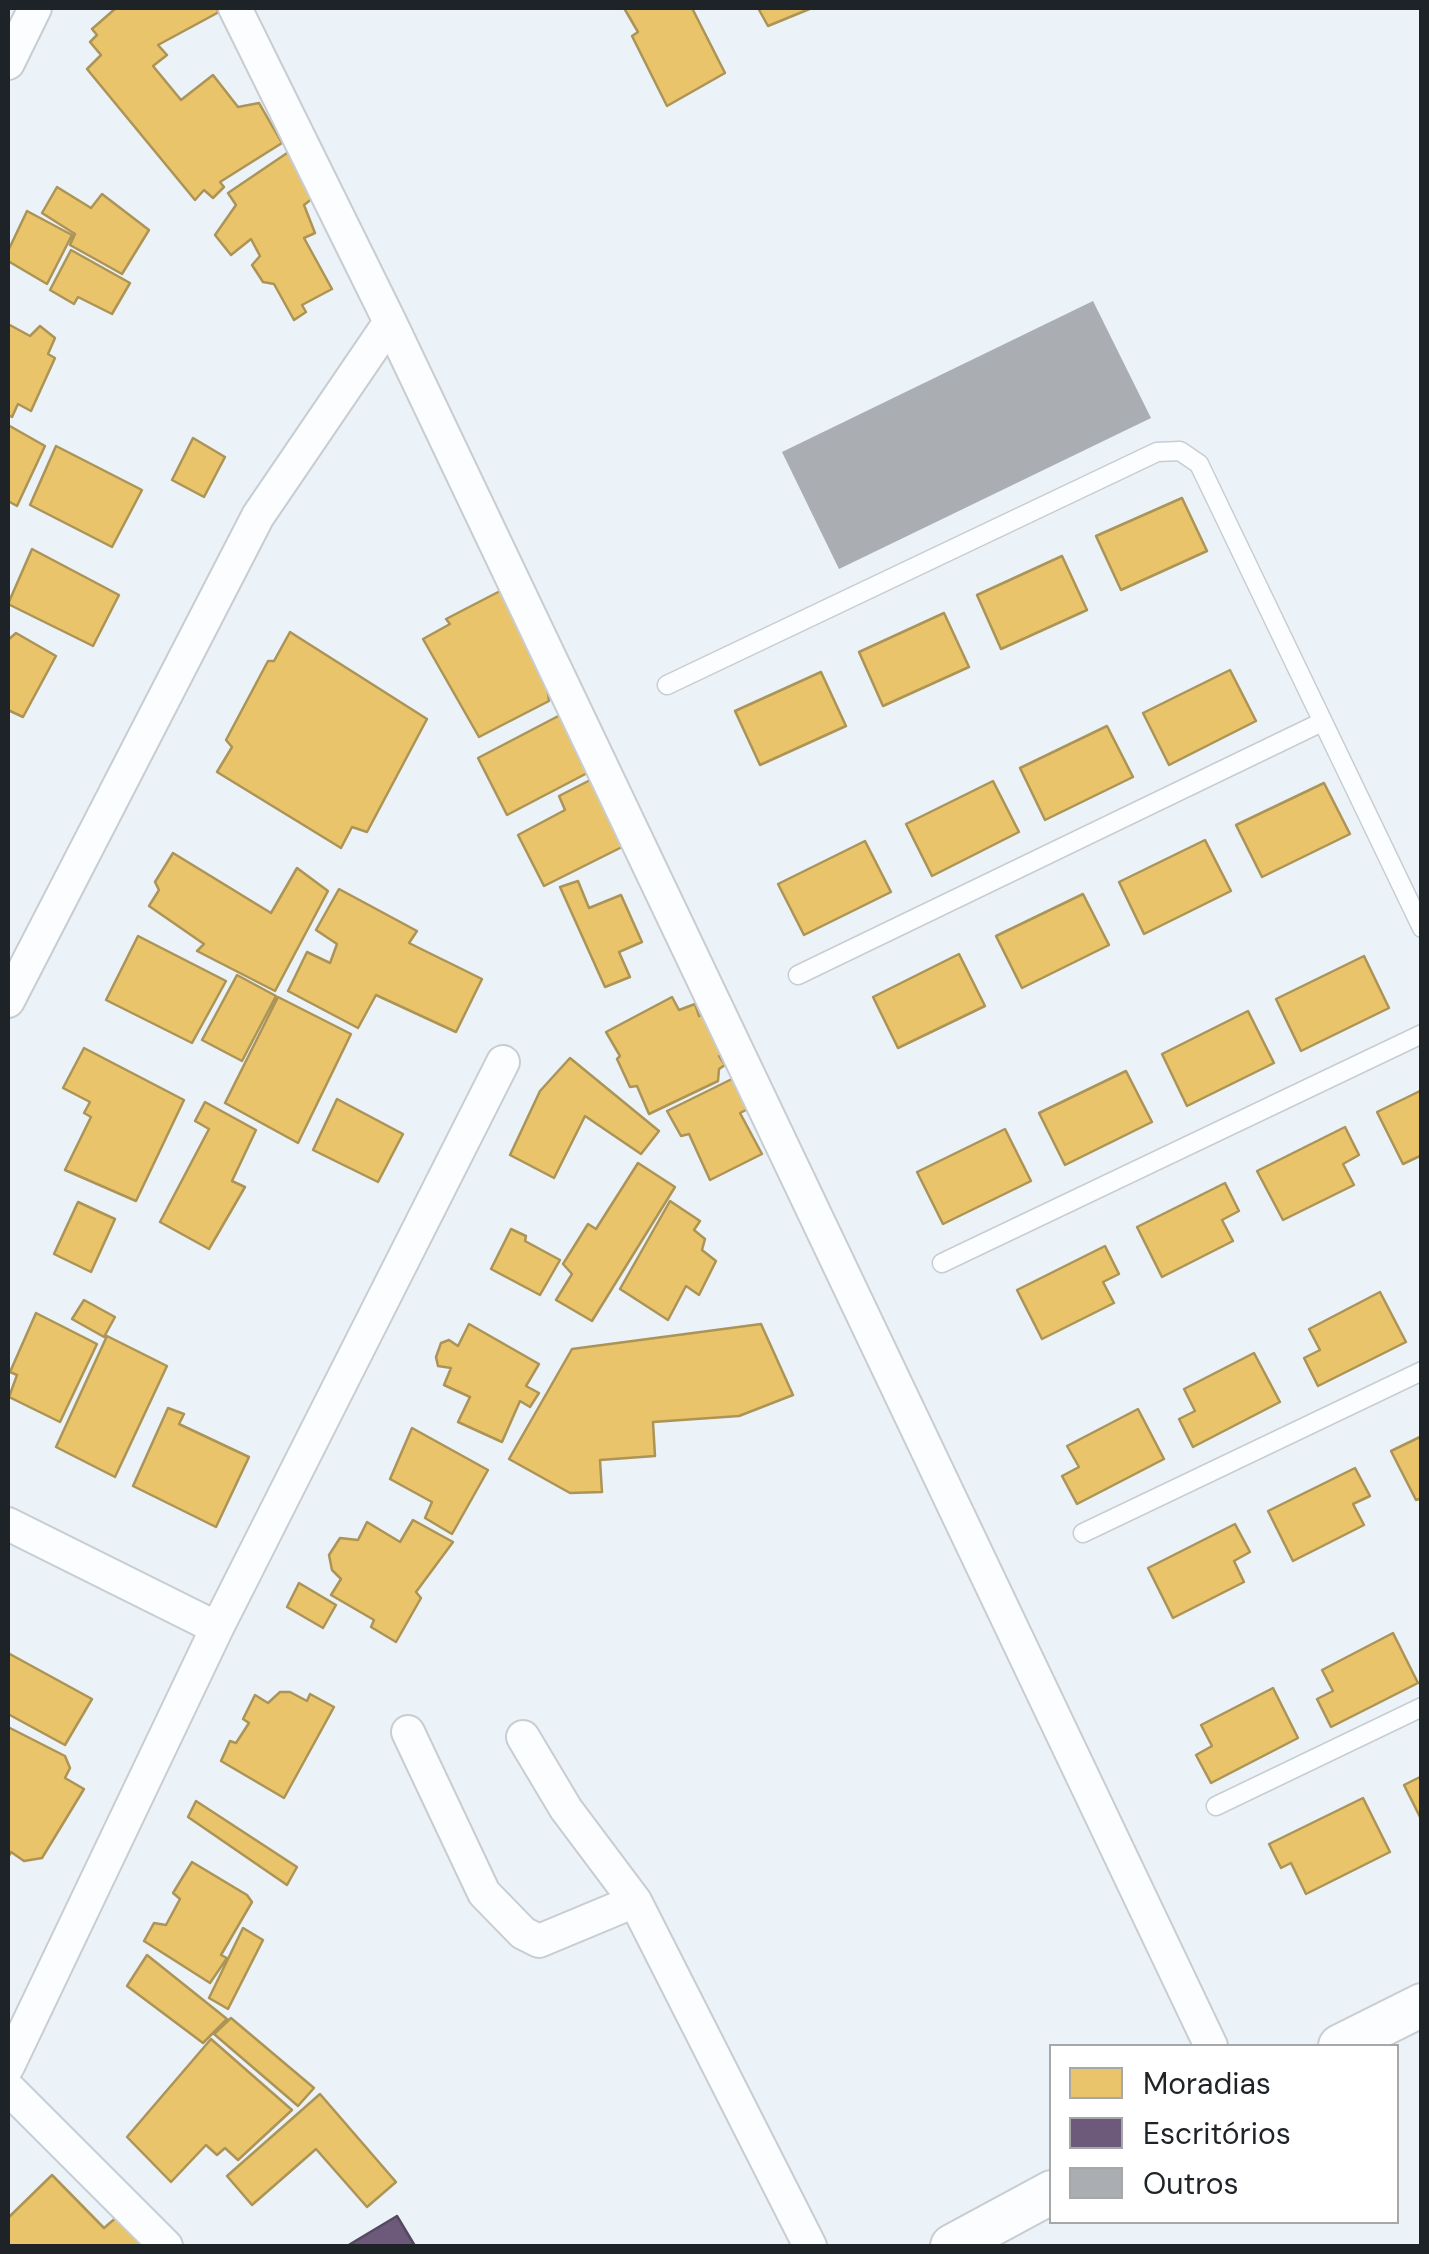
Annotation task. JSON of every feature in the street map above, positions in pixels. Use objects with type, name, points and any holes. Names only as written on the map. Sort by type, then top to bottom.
[{"type":"street","points":[[8,63],[36,8]]},
{"type":"street","points":[[236,8],[390,322],[1210,2044]]},
{"type":"street","points":[[8,1002],[258,516],[390,322]]},
{"type":"street","points":[[8,2066],[217,1628],[503,1062]]},
{"type":"street","points":[[8,1524],[217,1628]]},
{"type":"street","points":[[408,1732],[484,1894],[522,1933],[539,1942],[635,1900]]},
{"type":"street","points":[[523,1738],[566,1808],[635,1900],[810,2246]]},
{"type":"street","points":[[1344,2044],[1422,2005]]},
{"type":"street","points":[[8,2088],[166,2246]]},
{"type":"street","points":[[952,2246],[1049,2194]]},
{"type":"lane","points":[[668,685],[1157,452],[1180,451],[1199,464],[1422,928]]},
{"type":"lane","points":[[798,975],[1322,722]]},
{"type":"lane","points":[[942,1263],[1422,1034]]},
{"type":"lane","points":[[1083,1533],[1422,1370]]},
{"type":"lane","points":[[1216,1806],[1422,1707]]},
{"type":"building: Moradias","points":[[116,8],[216,8],[219,12],[158,45],[167,55],[153,66],[181,100],[213,75],[238,107],[259,103],[282,143],[220,182],[224,187],[213,198],[204,190],[195,200],[87,69],[101,55],[90,42],[97,35],[92,29]]},
{"type":"building: Moradias","points":[[624,8],[692,8],[725,73],[667,106],[632,36],[638,32]]},
{"type":"building: Moradias","points":[[758,8],[812,8],[768,26]]},
{"type":"building: Moradias","points":[[290,151],[313,198],[304,205],[315,233],[304,238],[332,289],[302,305],[306,312],[294,320],[274,284],[263,282],[252,265],[260,256],[251,239],[231,255],[215,235],[236,205],[228,193]]},
{"type":"building: Moradias","points":[[57,187],[91,208],[102,194],[149,230],[122,274],[70,245],[75,234],[42,213]]},
{"type":"building: Moradias","points":[[27,211],[72,235],[47,284],[8,261],[8,251]]},
{"type":"building: Moradias","points":[[71,250],[130,283],[112,314],[78,297],[74,304],[50,290]]},
{"type":"building: Moradias","points":[[8,324],[30,336],[40,326],[55,338],[48,354],[55,358],[31,411],[18,404],[12,417],[8,415]]},
{"type":"building: Moradias","points":[[8,425],[45,446],[17,506],[8,501]]},
{"type":"building: Moradias","points":[[193,438],[225,457],[204,497],[172,480]]},
{"type":"building: Moradias","points":[[56,446],[142,490],[112,547],[30,505]]},
{"type":"building: Moradias","points":[[1182,498],[1207,551],[1121,590],[1096,536]]},
{"type":"building: Moradias","points":[[32,549],[119,595],[93,646],[8,604]]},
{"type":"building: Moradias","points":[[1062,556],[1087,610],[1001,649],[977,595]]},
{"type":"building: Moradias","points":[[504,589],[544,664],[549,701],[479,737],[423,639],[450,624],[446,619]]},
{"type":"building: Moradias","points":[[944,613],[969,667],[883,706],[859,652]]},
{"type":"building: Moradias","points":[[290,632],[427,719],[367,832],[352,827],[341,848],[217,772],[232,747],[226,740],[268,661],[274,661]]},
{"type":"building: Moradias","points":[[16,633],[56,656],[23,717],[8,710],[8,640]]},
{"type":"building: Moradias","points":[[1230,670],[1256,721],[1169,765],[1143,713]]},
{"type":"building: Moradias","points":[[821,672],[846,726],[760,765],[735,711]]},
{"type":"building: Moradias","points":[[566,712],[593,770],[507,815],[478,758]]},
{"type":"building: Moradias","points":[[1107,726],[1133,777],[1045,820],[1020,768]]},
{"type":"building: Moradias","points":[[600,775],[632,842],[544,886],[518,835],[565,810],[559,796]]},
{"type":"building: Moradias","points":[[993,781],[1019,832],[932,876],[906,824]]},
{"type":"building: Moradias","points":[[1324,783],[1350,834],[1262,877],[1236,825]]},
{"type":"building: Moradias","points":[[1205,840],[1231,891],[1144,934],[1119,882]]},
{"type":"building: Moradias","points":[[865,841],[891,892],[804,935],[778,884]]},
{"type":"building: Moradias","points":[[173,853],[271,913],[297,868],[328,891],[275,991],[197,951],[204,944],[149,906],[159,890],[155,882]]},
{"type":"building: Moradias","points":[[578,881],[589,908],[621,895],[642,942],[619,952],[630,977],[605,987],[560,887]]},
{"type":"building: Moradias","points":[[339,889],[417,931],[409,943],[482,979],[456,1032],[376,995],[358,1028],[288,991],[307,952],[330,963],[337,944],[316,930]]},
{"type":"building: Moradias","points":[[1083,894],[1109,945],[1022,988],[996,936]]},
{"type":"building: Moradias","points":[[138,936],[226,981],[192,1043],[106,1000]]},
{"type":"building: Moradias","points":[[959,954],[985,1006],[898,1048],[873,997]]},
{"type":"building: Moradias","points":[[1364,956],[1389,1008],[1301,1051],[1276,999]]},
{"type":"building: Moradias","points":[[237,975],[276,996],[242,1061],[202,1040]]},
{"type":"building: Moradias","points":[[278,997],[351,1034],[298,1143],[225,1103]]},
{"type":"building: Moradias","points":[[672,997],[679,1010],[695,1004],[699,1016],[707,1012],[725,1052],[719,1056],[725,1065],[719,1069],[718,1081],[649,1114],[637,1086],[630,1087],[617,1059],[620,1056],[606,1032]]},
{"type":"building: Moradias","points":[[1248,1011],[1274,1063],[1187,1106],[1162,1054]]},
{"type":"building: Moradias","points":[[84,1048],[184,1100],[136,1201],[65,1170],[91,1117],[84,1113],[90,1102],[63,1088]]},
{"type":"building: Moradias","points":[[570,1058],[659,1131],[641,1154],[585,1116],[554,1178],[510,1155],[540,1091]]},
{"type":"building: Moradias","points":[[1126,1071],[1152,1122],[1065,1165],[1039,1113]]},
{"type":"building: Moradias","points":[[736,1077],[752,1107],[740,1113],[762,1154],[710,1180],[689,1134],[681,1136],[667,1111]]},
{"type":"building: Moradias","points":[[1422,1090],[1422,1155],[1403,1164],[1377,1112]]},
{"type":"building: Moradias","points":[[337,1099],[403,1134],[378,1182],[313,1150]]},
{"type":"building: Moradias","points":[[205,1102],[256,1130],[232,1181],[245,1187],[209,1249],[160,1222],[209,1129],[195,1121]]},
{"type":"building: Moradias","points":[[1345,1127],[1359,1155],[1343,1164],[1354,1185],[1283,1220],[1257,1171]]},
{"type":"building: Moradias","points":[[1005,1129],[1031,1181],[943,1224],[917,1172]]},
{"type":"building: Moradias","points":[[638,1163],[675,1187],[592,1321],[556,1300],[572,1274],[563,1264],[588,1224],[596,1229]]},
{"type":"building: Moradias","points":[[1225,1183],[1239,1211],[1222,1220],[1233,1241],[1162,1277],[1137,1227]]},
{"type":"building: Moradias","points":[[670,1201],[700,1221],[694,1230],[705,1239],[702,1250],[716,1261],[699,1295],[686,1286],[668,1320],[620,1289]]},
{"type":"building: Moradias","points":[[78,1202],[115,1219],[91,1272],[54,1254]]},
{"type":"building: Moradias","points":[[511,1229],[560,1260],[540,1295],[491,1269]]},
{"type":"building: Moradias","points":[[1105,1246],[1119,1274],[1103,1282],[1114,1303],[1042,1339],[1017,1290]]},
{"type":"building: Moradias","points":[[1380,1292],[1406,1342],[1318,1386],[1304,1358],[1320,1350],[1309,1329]]},
{"type":"building: Moradias","points":[[84,1300],[115,1317],[104,1337],[72,1319]]},
{"type":"building: Moradias","points":[[36,1313],[97,1344],[60,1422],[9,1397],[17,1375],[10,1372]]},
{"type":"building: Moradias","points":[[469,1324],[539,1364],[526,1386],[539,1393],[530,1407],[520,1401],[502,1442],[458,1422],[470,1397],[444,1385],[451,1368],[438,1366],[436,1357],[441,1343],[449,1340],[458,1346]]},
{"type":"building: Moradias","points":[[761,1324],[793,1395],[739,1416],[653,1422],[655,1456],[600,1460],[602,1492],[570,1493],[509,1459],[572,1349]]},
{"type":"building: Moradias","points":[[107,1336],[167,1366],[115,1477],[56,1447]]},
{"type":"building: Moradias","points":[[1254,1353],[1280,1402],[1193,1447],[1179,1419],[1195,1411],[1184,1389]]},
{"type":"building: Moradias","points":[[168,1408],[184,1414],[179,1424],[249,1457],[216,1527],[133,1486]]},
{"type":"building: Moradias","points":[[1138,1409],[1164,1459],[1077,1504],[1062,1476],[1079,1467],[1067,1446]]},
{"type":"building: Moradias","points":[[412,1428],[488,1470],[452,1534],[425,1518],[432,1502],[390,1479]]},
{"type":"building: Moradias","points":[[1422,1436],[1422,1498],[1416,1500],[1391,1451]]},
{"type":"building: Moradias","points":[[1355,1468],[1370,1496],[1353,1504],[1364,1525],[1293,1561],[1268,1511]]},
{"type":"building: Moradias","points":[[413,1520],[453,1542],[416,1592],[421,1598],[396,1642],[371,1627],[374,1620],[331,1595],[341,1579],[332,1570],[329,1555],[340,1538],[358,1540],[367,1522],[400,1542]]},
{"type":"building: Moradias","points":[[1235,1524],[1250,1552],[1234,1561],[1244,1582],[1173,1618],[1148,1568]]},
{"type":"building: Moradias","points":[[299,1583],[336,1605],[323,1628],[287,1607]]},
{"type":"building: Moradias","points":[[1393,1633],[1418,1683],[1331,1727],[1317,1699],[1333,1691],[1322,1670]]},
{"type":"building: Moradias","points":[[8,1653],[92,1699],[65,1745],[8,1714]]},
{"type":"building: Moradias","points":[[1273,1688],[1298,1738],[1211,1783],[1196,1755],[1212,1746],[1201,1725]]},
{"type":"building: Moradias","points":[[280,1692],[290,1692],[307,1701],[310,1694],[334,1707],[284,1798],[221,1761],[230,1741],[236,1743],[249,1723],[243,1719],[255,1695],[268,1703]]},
{"type":"building: Moradias","points":[[8,1727],[65,1756],[70,1768],[65,1778],[84,1789],[42,1858],[24,1861],[11,1852],[8,1858]]},
{"type":"building: Moradias","points":[[1422,1776],[1422,1821],[1404,1785]]},
{"type":"building: Moradias","points":[[1363,1798],[1390,1852],[1306,1894],[1291,1863],[1281,1868],[1269,1844]]},
{"type":"building: Moradias","points":[[196,1801],[297,1867],[287,1885],[188,1817]]},
{"type":"building: Moradias","points":[[192,1862],[247,1895],[252,1902],[221,1955],[227,1958],[210,1983],[144,1941],[154,1923],[166,1925],[180,1899],[173,1893]]},
{"type":"building: Moradias","points":[[243,1928],[263,1940],[228,2009],[209,1998]]},
{"type":"building: Moradias","points":[[147,1955],[227,2019],[203,2043],[127,1986]]},
{"type":"building: Moradias","points":[[231,2018],[314,2088],[298,2106],[214,2034]]},
{"type":"building: Moradias","points":[[211,2039],[292,2110],[238,2160],[225,2148],[217,2155],[206,2145],[171,2182],[127,2137]]},
{"type":"building: Moradias","points":[[320,2094],[396,2182],[367,2207],[316,2149],[252,2205],[227,2176]]},
{"type":"building: Moradias","points":[[52,2175],[104,2228],[125,2210],[160,2246],[8,2246],[8,2218]]},
{"type":"building: Escritórios","points":[[397,2216],[415,2246],[347,2246]]},
{"type":"building: Outros","points":[[1093,301],[1151,418],[839,569],[782,452]]}]
